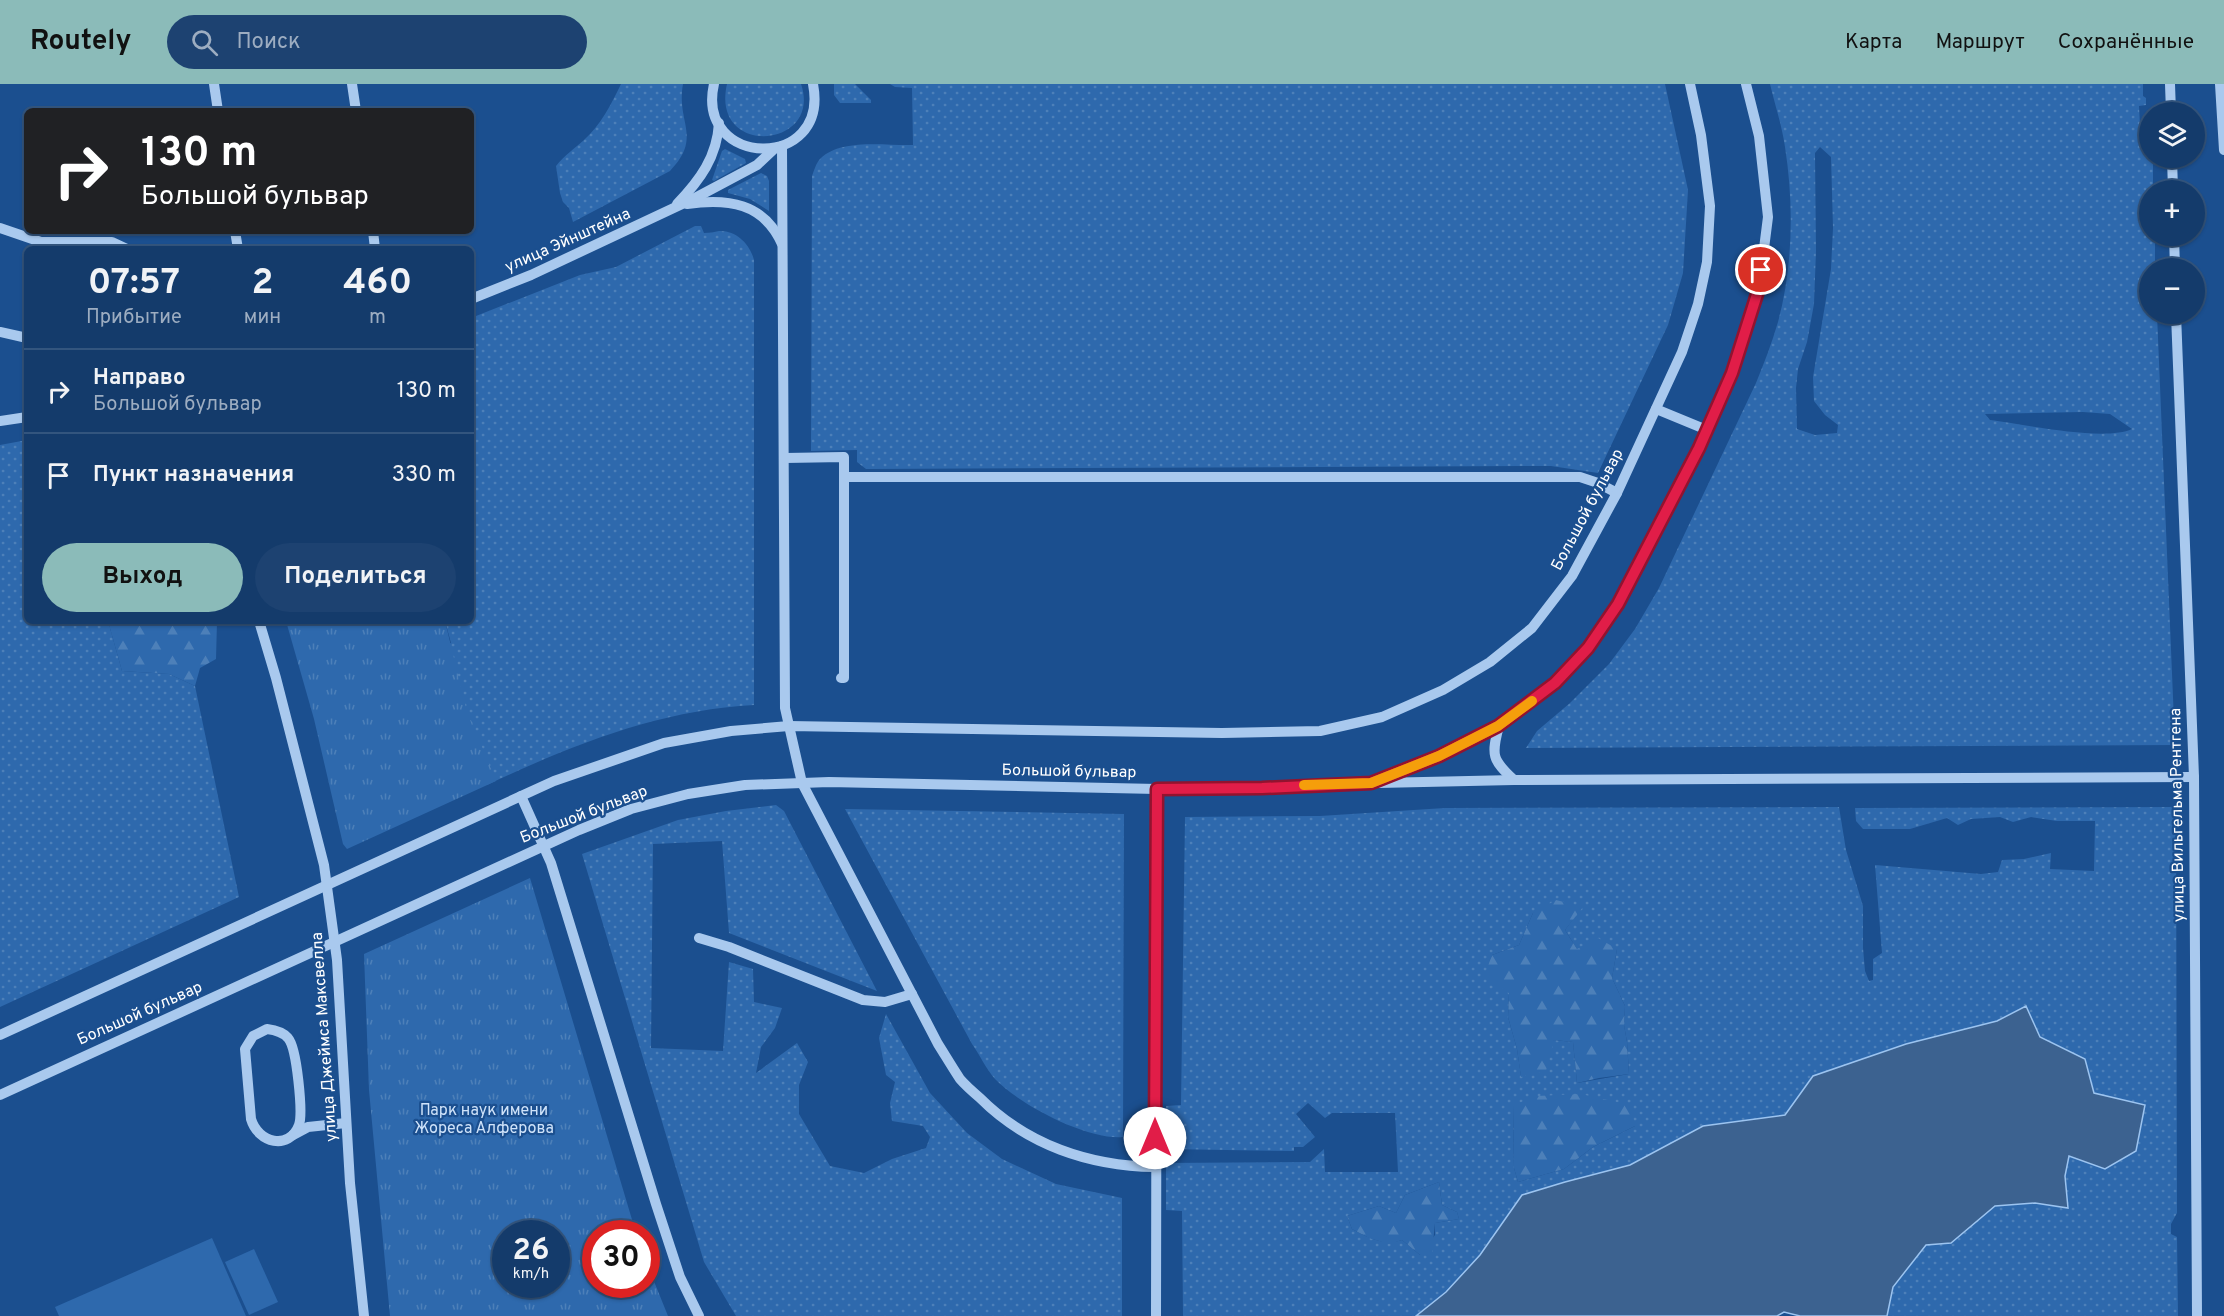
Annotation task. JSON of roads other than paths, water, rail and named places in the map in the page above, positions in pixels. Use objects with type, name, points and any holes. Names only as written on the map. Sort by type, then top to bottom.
[{"type":"street","points":[[214,84],[218,108]]},
{"type":"street","points":[[352,84],[356,108]]},
{"type":"street","points":[[714,84],[712,98],[714,111],[718,123],[726,134],[736,142],[748,147],[761,150],[778,147],[784,248],[785,708],[802,783],[938,1044],[961,1080],[998,1116],[1037,1141],[1084,1159],[1126,1166],[1155,1167]]},
{"type":"street","name":"улица Эйнштейна","points":[[474,298],[630,230],[757,165],[778,147],[795,140],[810,122],[814,110],[814,89],[822,84]]},
{"type":"street","name":"Большой бульвар","points":[[0,1035],[554,780],[664,743],[731,731],[789,726],[1222,733],[1320,731],[1382,717],[1443,690],[1481,668],[1532,628],[1572,576],[1617,493],[1682,352],[1698,304],[1707,262],[1710,206],[1701,135],[1690,84]]},
{"type":"street","name":"Большой бульвар","points":[[0,1095],[544,846],[631,809],[688,794],[745,785],[829,782],[1157,789],[1262,788],[1371,783],[1439,756],[1498,726],[1555,683],[1588,648],[1618,604],[1707,430],[1732,373],[1759,288],[1768,217],[1759,136],[1746,84]]},
{"type":"street","points":[[2170,84],[2171,102]]},
{"type":"street","points":[[2220,84],[2224,150]]},
{"type":"street","points":[[675,206],[704,173],[718,137],[718,123]]},
{"type":"street","points":[[675,206],[730,203],[747,207],[775,228],[784,248]]},
{"type":"street","points":[[0,228],[41,242],[112,242],[121,246]]},
{"type":"street","name":"улица Вильгельма Рентгена","points":[[2176,324],[2194,777],[2197,1316]]},
{"type":"street","points":[[0,332],[24,337]]},
{"type":"street","points":[[1656,409],[1707,430]]},
{"type":"street","points":[[0,421],[24,417]]},
{"type":"street","points":[[785,458],[844,457],[841,501],[844,678],[842,678]]},
{"type":"street","points":[[844,477],[1580,477],[1617,493]]},
{"type":"street","name":"улица Джеймса Максвелла","points":[[259,624],[276,678],[324,865],[335,943],[350,1183],[364,1316]]},
{"type":"street","points":[[1498,726],[1494,755],[1498,765],[1514,780]]},
{"type":"street","points":[[1371,783],[1514,780],[2194,777]]},
{"type":"street","points":[[1156,1316],[1157,789]]},
{"type":"street","points":[[521,795],[544,846],[570,920],[656,1204],[680,1277],[699,1316]]},
{"type":"street","points":[[699,938],[729,947],[863,1000],[885,1002],[912,994]]},
{"type":"street","points":[[292,1135],[300,1122],[301,1114],[294,1052],[288,1038],[282,1033],[267,1029],[253,1036],[245,1049],[251,1119],[258,1133],[271,1141],[286,1139],[308,1127],[346,1122]]},
{"type":"park label","name":"Парк наук имени Жореса Алферова","points":[[484,1120]]}]
